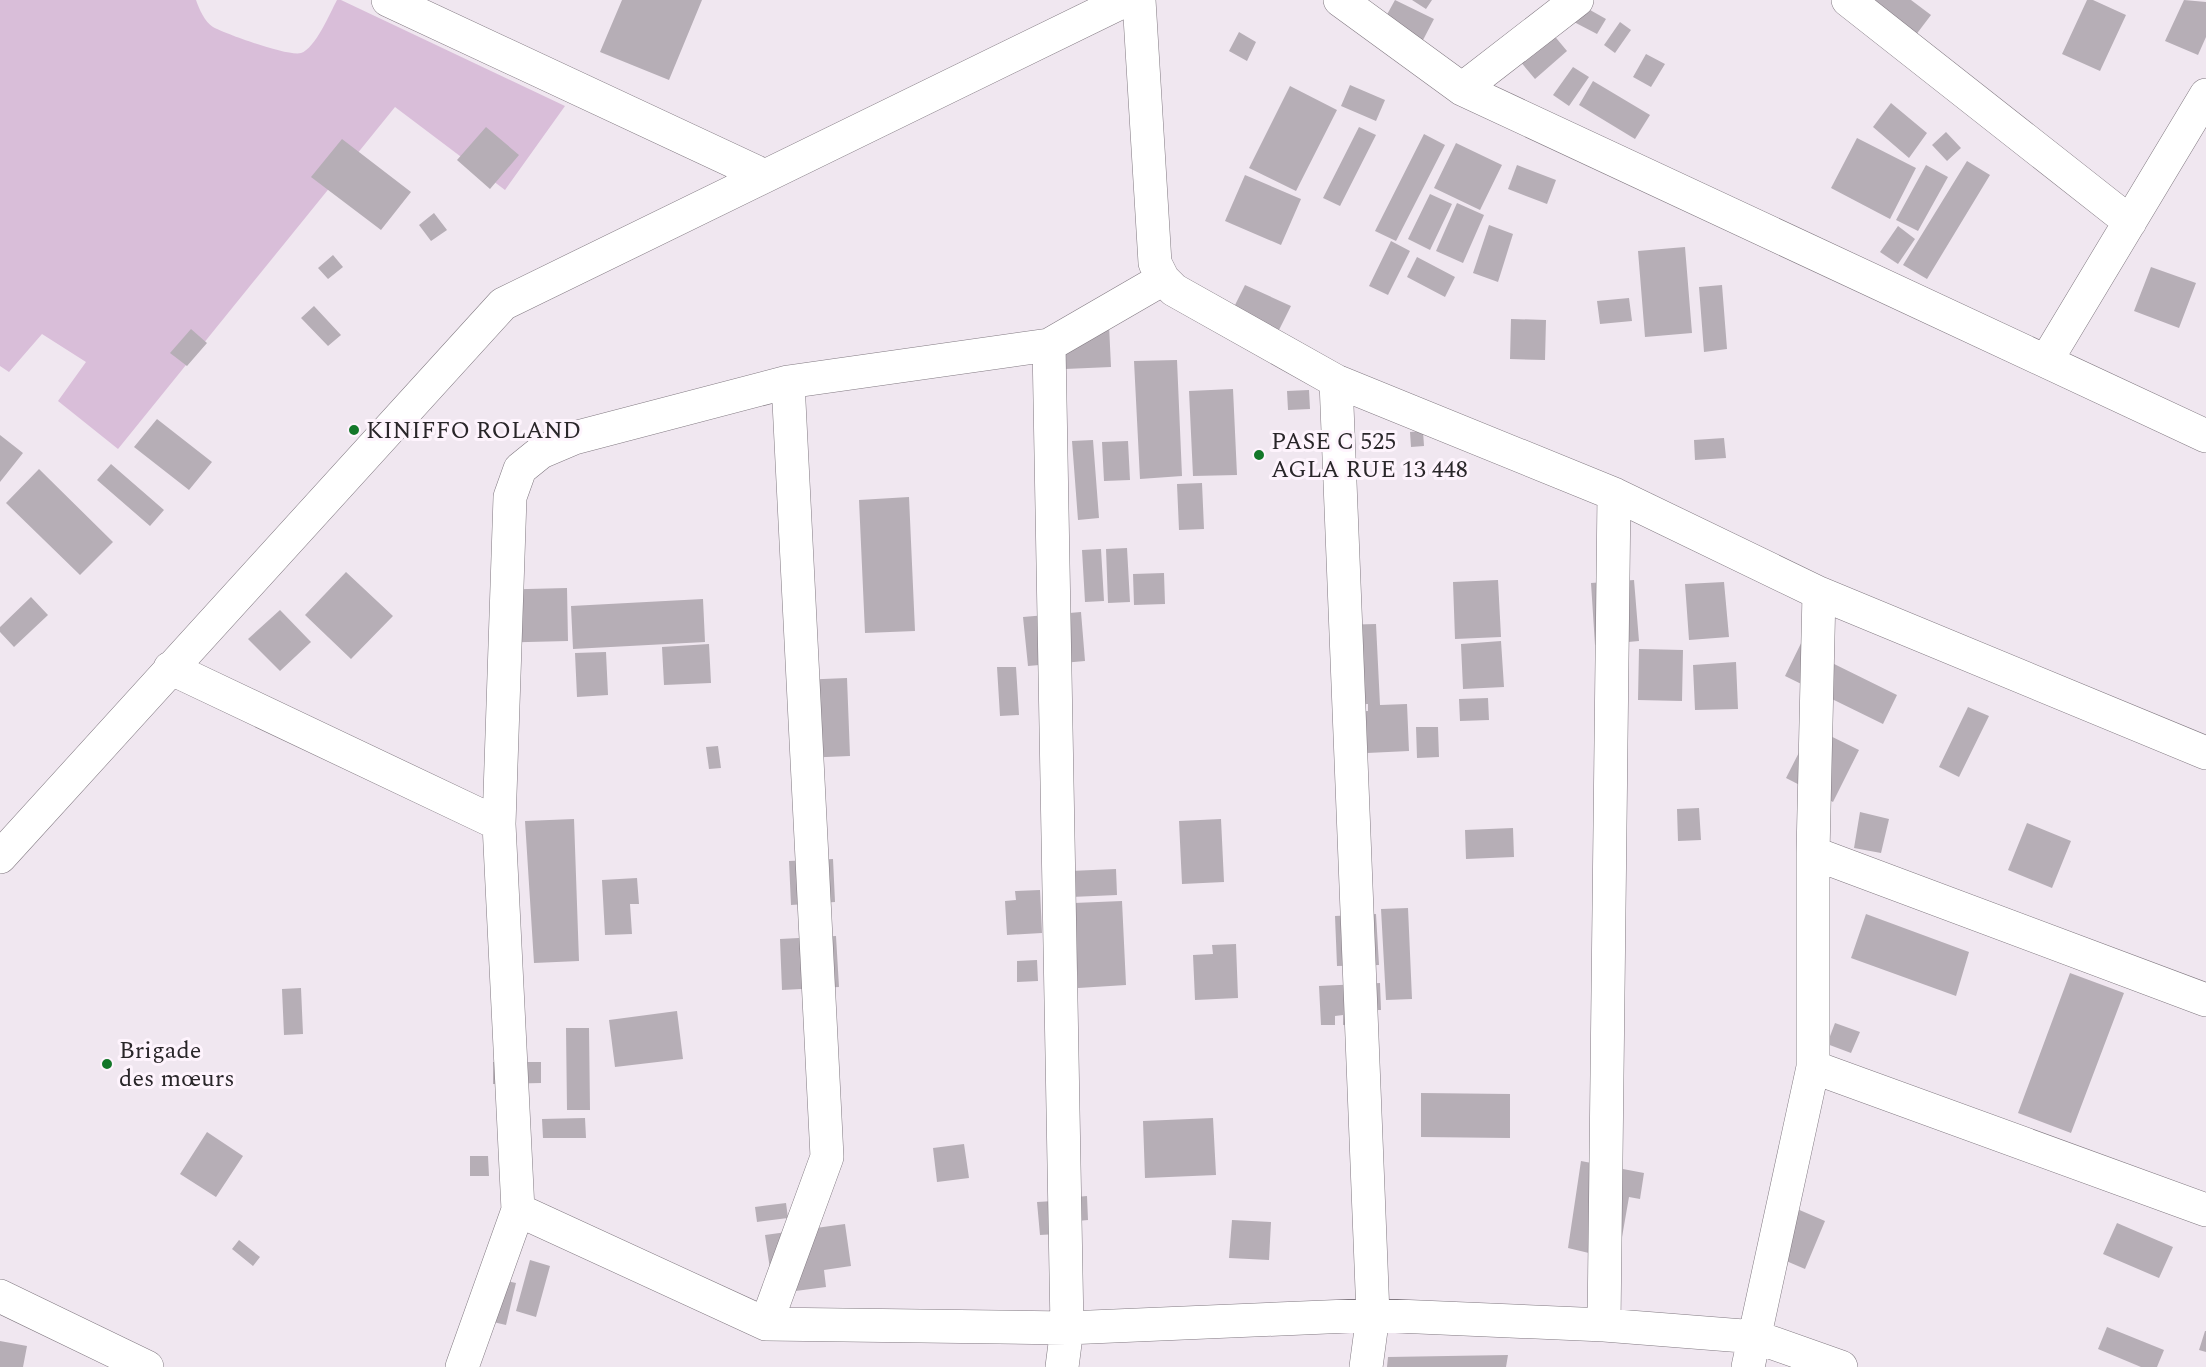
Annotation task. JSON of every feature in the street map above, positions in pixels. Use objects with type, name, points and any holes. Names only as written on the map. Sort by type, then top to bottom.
[{"type":"street","points":[[388,0],[765,176]]},
{"type":"street","points":[[0,857],[503,304],[1126,0]]},
{"type":"street","points":[[1139,0],[1155,263],[1162,279],[1174,290],[1336,381],[1614,494],[1819,593],[2206,753]]},
{"type":"street","points":[[1340,0],[1462,89],[2206,436]]},
{"type":"street","points":[[1462,89],[1577,0]]},
{"type":"street","points":[[1848,0],[2130,222]]},
{"type":"street","points":[[2046,361],[2206,95]]},
{"type":"street","points":[[462,1367],[518,1210],[499,824],[510,497],[520,469],[541,452],[574,438],[788,382],[1049,345],[1162,279]]},
{"type":"street","points":[[1049,345],[1067,1328],[1062,1367]]},
{"type":"street","points":[[1336,381],[1372,1315],[1366,1367]]},
{"type":"street","points":[[766,1324],[827,1157],[788,382]]},
{"type":"street","points":[[1604,1325],[1614,494]]},
{"type":"street","points":[[1752,1352],[1813,1067],[1813,853],[1819,593]]},
{"type":"street","points":[[170,668],[499,824]]},
{"type":"street","points":[[1813,853],[2206,1000]]},
{"type":"street","points":[[1813,1067],[2206,1210]]},
{"type":"street","points":[[518,1210],[766,1324],[1067,1328],[1372,1315],[1604,1325],[1841,1367]]},
{"type":"street","points":[[0,1296],[147,1367]]},
{"type":"shaded area","points":[[0,0],[196,0],[205,19],[213,27],[284,52],[301,53],[312,45],[337,0],[341,0],[565,106],[505,190],[395,107],[118,449],[58,401],[86,362],[42,334],[9,372],[0,366]]},
{"type":"building","points":[[622,0],[702,0],[669,80],[600,52]]},
{"type":"building","points":[[1395,0],[1434,19],[1423,40],[1384,20]]},
{"type":"building","points":[[1412,0],[1432,0],[1426,9]]},
{"type":"building","points":[[1857,0],[1911,0],[1931,15],[1912,40]]},
{"type":"building","points":[[2087,0],[2093,0],[2126,15],[2100,71],[2062,54]]},
{"type":"building","points":[[2184,0],[2206,2],[2206,37],[2198,55],[2165,41]]},
{"type":"building","points":[[1583,6],[1606,19],[1597,34],[1574,22]]},
{"type":"building","points":[[1620,22],[1631,30],[1615,53],[1604,45]]},
{"type":"building","points":[[1239,32],[1256,42],[1247,61],[1229,51]]},
{"type":"building","points":[[1552,33],[1567,51],[1535,79],[1519,60]]},
{"type":"building","points":[[1646,54],[1665,64],[1651,87],[1633,77]]},
{"type":"building","points":[[1573,67],[1589,77],[1569,106],[1553,95]]},
{"type":"building","points":[[1593,81],[1650,115],[1635,139],[1579,105]]},
{"type":"building","points":[[1350,85],[1385,100],[1376,121],[1341,106]]},
{"type":"building","points":[[1290,86],[1337,110],[1296,191],[1249,168]]},
{"type":"building","points":[[1891,103],[1927,133],[1909,158],[1873,127]]},
{"type":"building","points":[[486,127],[519,155],[490,189],[457,160]]},
{"type":"building","points":[[1359,127],[1376,135],[1340,206],[1323,198]]},
{"type":"building","points":[[1946,132],[1961,148],[1947,161],[1932,145]]},
{"type":"building","points":[[1424,134],[1445,145],[1396,241],[1375,231]]},
{"type":"building","points":[[1857,138],[1916,168],[1890,219],[1831,188]]},
{"type":"building","points":[[342,139],[411,192],[381,230],[311,177]]},
{"type":"building","points":[[1456,143],[1502,165],[1480,210],[1434,188]]},
{"type":"building","points":[[1967,161],[1990,175],[1927,279],[1903,265]]},
{"type":"building","points":[[1517,165],[1556,180],[1547,204],[1508,189]]},
{"type":"building","points":[[1926,165],[1948,177],[1918,231],[1896,220]]},
{"type":"building","points":[[1245,175],[1301,199],[1281,245],[1225,221]]},
{"type":"building","points":[[1430,194],[1452,204],[1430,250],[1408,239]]},
{"type":"building","points":[[1457,203],[1484,215],[1463,263],[1436,251]]},
{"type":"building","points":[[434,213],[447,230],[431,241],[419,225]]},
{"type":"building","points":[[1489,225],[1513,234],[1498,282],[1473,273]]},
{"type":"building","points":[[1898,226],[1915,239],[1898,264],[1880,252]]},
{"type":"building","points":[[1391,241],[1410,251],[1388,295],[1369,286]]},
{"type":"building","points":[[1685,247],[1692,333],[1645,337],[1638,251]]},
{"type":"building","points":[[333,255],[343,267],[328,279],[318,268]]},
{"type":"building","points":[[1417,257],[1455,277],[1445,297],[1407,277]]},
{"type":"building","points":[[2151,267],[2196,283],[2179,328],[2134,311]]},
{"type":"building","points":[[1245,285],[1291,306],[1277,334],[1231,313]]},
{"type":"building","points":[[1722,285],[1727,349],[1704,352],[1699,287]]},
{"type":"building","points":[[1629,298],[1632,321],[1600,324],[1597,301]]},
{"type":"building","points":[[314,306],[341,335],[328,346],[301,318]]},
{"type":"building","points":[[1511,319],[1546,320],[1545,360],[1510,359]]},
{"type":"building","points":[[1109,325],[1111,367],[1065,369],[1063,328]]},
{"type":"building","points":[[191,329],[207,343],[187,366],[170,353]]},
{"type":"building","points":[[1177,360],[1182,476],[1140,479],[1134,361]]},
{"type":"building","points":[[1233,389],[1237,475],[1193,476],[1189,391]]},
{"type":"building","points":[[1309,390],[1310,409],[1288,410],[1287,391]]},
{"type":"building","points":[[157,419],[212,462],[189,490],[134,447]]},
{"type":"building","points":[[1423,431],[1424,446],[1411,447],[1410,432]]},
{"type":"building","points":[[0,435],[23,453],[0,482]]},
{"type":"building","points":[[1724,438],[1726,458],[1695,460],[1694,440]]},
{"type":"building","points":[[1093,440],[1099,518],[1078,520],[1072,441]]},
{"type":"building","points":[[1128,441],[1130,480],[1104,481],[1102,442]]},
{"type":"building","points":[[111,464],[164,510],[150,526],[97,480]]},
{"type":"building","points":[[39,469],[113,542],[80,575],[6,503]]},
{"type":"building","points":[[1202,483],[1204,529],[1179,530],[1177,484]]},
{"type":"building","points":[[909,497],[915,631],[865,633],[859,500]]},
{"type":"building","points":[[1127,548],[1130,602],[1108,603],[1106,549]]},
{"type":"building","points":[[1101,549],[1104,601],[1085,602],[1082,550]]},
{"type":"building","points":[[346,572],[393,616],[351,659],[305,615]]},
{"type":"building","points":[[1164,573],[1165,604],[1134,605],[1133,574]]},
{"type":"building","points":[[1498,580],[1501,637],[1455,639],[1453,582]]},
{"type":"building","points":[[1634,580],[1639,641],[1595,645],[1591,583]]},
{"type":"building","points":[[1724,582],[1729,637],[1689,640],[1685,584]]},
{"type":"building","points":[[567,588],[568,641],[494,643],[492,590]]},
{"type":"building","points":[[31,597],[48,615],[14,647],[0,632],[0,627]]},
{"type":"building","points":[[703,599],[705,642],[573,649],[571,606]]},
{"type":"building","points":[[280,610],[311,642],[280,671],[248,639]]},
{"type":"building","points":[[1081,612],[1085,661],[1028,666],[1023,617]]},
{"type":"building","points":[[1376,624],[1380,705],[1407,704],[1409,751],[1346,754],[1344,712],[1368,711],[1368,704],[1343,705],[1339,625]]},
{"type":"building","points":[[1807,631],[1826,660],[1897,695],[1883,724],[1785,676]]},
{"type":"building","points":[[1501,641],[1504,687],[1463,689],[1461,644]]},
{"type":"building","points":[[709,644],[711,683],[664,685],[662,647]]},
{"type":"building","points":[[1639,649],[1683,650],[1682,701],[1638,700]]},
{"type":"building","points":[[606,652],[608,695],[577,697],[575,653]]},
{"type":"building","points":[[1736,662],[1738,709],[1695,710],[1693,665]]},
{"type":"building","points":[[997,667],[1016,667],[1019,715],[1000,716]]},
{"type":"building","points":[[847,678],[850,756],[802,758],[799,680]]},
{"type":"building","points":[[1488,698],[1489,720],[1460,721],[1459,699]]},
{"type":"building","points":[[1968,707],[1989,716],[1959,777],[1939,767]]},
{"type":"building","points":[[1416,727],[1438,727],[1439,757],[1417,758]]},
{"type":"building","points":[[1812,727],[1859,750],[1833,802],[1786,778]]},
{"type":"building","points":[[718,746],[721,768],[709,769],[706,747]]},
{"type":"building","points":[[1699,808],[1701,840],[1678,841],[1677,809]]},
{"type":"building","points":[[1860,812],[1889,819],[1881,853],[1854,848]]},
{"type":"building","points":[[574,819],[579,961],[534,963],[525,821]]},
{"type":"building","points":[[1221,819],[1224,882],[1182,884],[1179,821]]},
{"type":"building","points":[[2027,823],[2071,841],[2052,888],[2008,870]]},
{"type":"building","points":[[1513,828],[1514,857],[1466,859],[1465,830]]},
{"type":"building","points":[[833,859],[835,902],[791,905],[789,861]]},
{"type":"building","points":[[1116,869],[1117,895],[1071,897],[1070,871]]},
{"type":"building","points":[[637,878],[639,904],[630,904],[632,934],[605,935],[602,880]]},
{"type":"building","points":[[1040,890],[1042,933],[1007,935],[1005,901],[1016,900],[1015,891]]},
{"type":"building","points":[[1122,901],[1126,985],[1078,988],[1074,903]]},
{"type":"building","points":[[1408,908],[1412,999],[1386,1000],[1381,909]]},
{"type":"building","points":[[1376,914],[1379,965],[1337,966],[1335,916]]},
{"type":"building","points":[[1866,914],[1969,952],[1956,996],[1851,958]]},
{"type":"building","points":[[836,936],[839,987],[782,990],[780,939]]},
{"type":"building","points":[[1236,944],[1238,998],[1195,1000],[1193,955],[1213,954],[1212,945]]},
{"type":"building","points":[[1037,960],[1038,981],[1017,982],[1017,961]]},
{"type":"building","points":[[2070,973],[2124,993],[2071,1133],[2018,1113]]},
{"type":"building","points":[[1380,983],[1381,1010],[1374,1010],[1357,1024],[1343,1025],[1343,1015],[1335,1016],[1335,1025],[1321,1025],[1319,986]]},
{"type":"building","points":[[301,988],[303,1034],[284,1035],[282,989]]},
{"type":"building","points":[[677,1011],[683,1059],[615,1067],[609,1020]]},
{"type":"building","points":[[1835,1023],[1860,1032],[1851,1053],[1827,1044]]},
{"type":"building","points":[[566,1028],[589,1028],[590,1110],[567,1110]]},
{"type":"building","points":[[493,1062],[541,1062],[541,1083],[493,1084]]},
{"type":"building","points":[[1421,1093],[1510,1094],[1510,1138],[1421,1137]]},
{"type":"building","points":[[585,1118],[586,1138],[543,1138],[542,1119]]},
{"type":"building","points":[[1213,1118],[1216,1175],[1145,1178],[1143,1121]]},
{"type":"building","points":[[207,1132],[243,1156],[216,1197],[180,1174]]},
{"type":"building","points":[[964,1144],[969,1178],[937,1182],[933,1148]]},
{"type":"building","points":[[470,1156],[488,1156],[489,1176],[470,1176]]},
{"type":"building","points":[[1581,1161],[1644,1173],[1640,1199],[1629,1197],[1618,1260],[1568,1248]]},
{"type":"building","points":[[1087,1196],[1088,1220],[1067,1222],[1065,1198]]},
{"type":"building","points":[[1054,1201],[1057,1234],[1040,1235],[1037,1202]]},
{"type":"building","points":[[1781,1202],[1825,1221],[1805,1269],[1760,1250]]},
{"type":"building","points":[[786,1203],[788,1218],[757,1222],[755,1207]]},
{"type":"building","points":[[1232,1220],[1271,1222],[1269,1260],[1229,1258]]},
{"type":"building","points":[[2117,1223],[2173,1247],[2159,1278],[2103,1254]]},
{"type":"building","points":[[845,1224],[851,1266],[824,1270],[826,1287],[788,1292],[771,1276],[765,1235]]},
{"type":"building","points":[[239,1240],[260,1257],[253,1266],[232,1249]]},
{"type":"building","points":[[530,1260],[550,1266],[536,1317],[516,1311]]},
{"type":"building","points":[[486,1276],[516,1283],[506,1325],[476,1318]]},
{"type":"building","points":[[2107,1327],[2164,1350],[2157,1367],[2141,1367],[2098,1349]]},
{"type":"building","points":[[2206,1331],[2206,1352],[2199,1350]]},
{"type":"building","points":[[0,1341],[27,1346],[23,1367],[0,1367]]},
{"type":"building","points":[[1508,1355],[1506,1367],[1387,1367],[1388,1357]]},
{"type":"place","name":"KINIFFO ROLAND","points":[[354,430]]},
{"type":"place","name":"PASE C 525 AGLA RUE 13 448","points":[[1259,455]]},
{"type":"place","name":"Brigade des mœurs","points":[[107,1064]]}]
